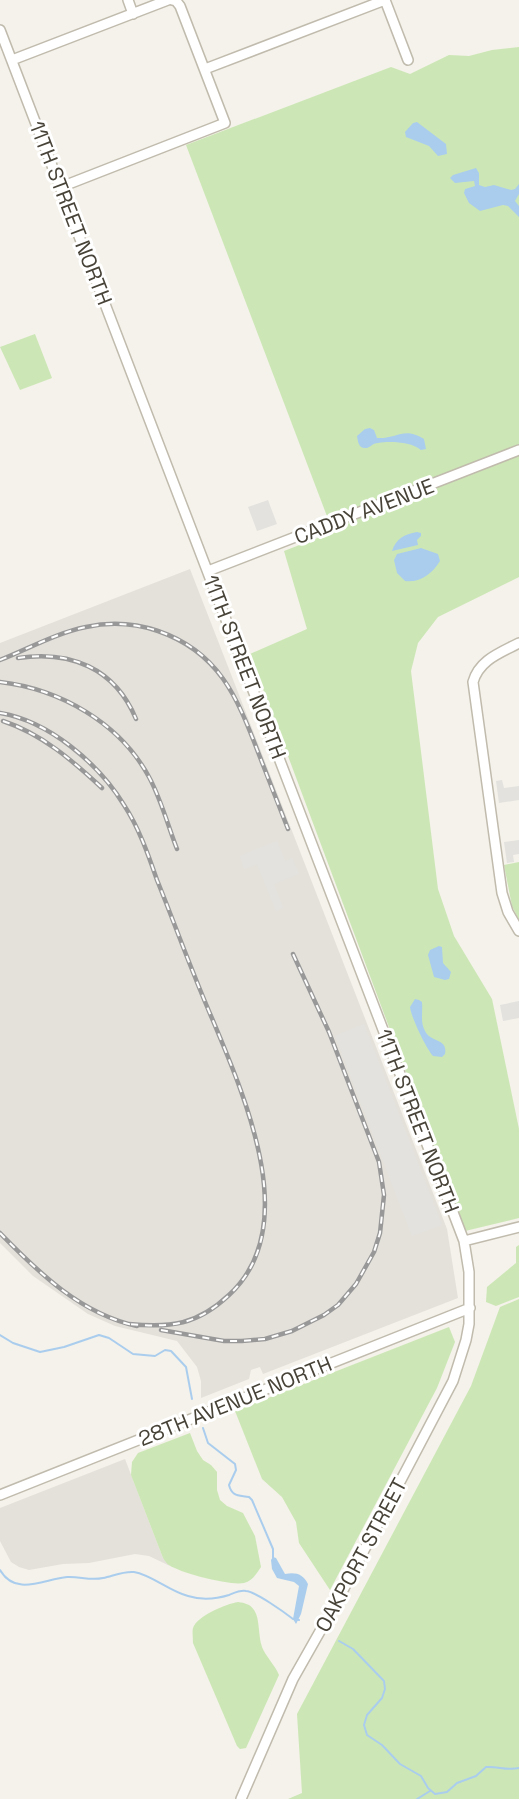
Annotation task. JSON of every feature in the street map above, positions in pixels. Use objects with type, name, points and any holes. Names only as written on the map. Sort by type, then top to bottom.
[{"type":"street","points":[[128,0],[133,14]]},
{"type":"street","points":[[12,60],[172,0],[180,6],[205,69],[225,123],[61,187]]},
{"type":"street","points":[[205,69],[385,0],[408,60]]},
{"type":"street","name":"11TH STREET NORTH","points":[[0,30],[464,1241],[469,1272],[470,1308]]},
{"type":"street","name":"CADDY AVENUE","points":[[208,571],[519,450]]},
{"type":"street","points":[[519,643],[482,664],[475,673],[473,682],[502,893],[508,912],[519,931]]},
{"type":"street","points":[[464,1241],[519,1227]]},
{"type":"street","name":"28TH AVENUE NORTH","points":[[0,1495],[470,1308]]},
{"type":"street","name":"OAKPORT STREET","points":[[241,1799],[293,1679],[340,1596],[453,1381],[466,1340],[470,1308]]},
{"type":"shaded area","points":[[268,500],[277,524],[257,531],[248,507]]},
{"type":"shaded area","points":[[190,569],[447,1229],[458,1298],[263,1374],[260,1367],[251,1370],[249,1379],[201,1398],[201,1381],[197,1367],[177,1341],[115,1326],[88,1314],[33,1276],[0,1243],[0,643]]},
{"type":"shaded area","points":[[502,780],[504,788],[519,786],[519,800],[499,803],[496,781]]},
{"type":"shaded area","points":[[519,840],[519,854],[513,855],[514,862],[507,863],[504,842]]},
{"type":"shaded area","points":[[277,841],[285,861],[292,858],[299,874],[274,884],[283,908],[276,911],[257,864],[244,869],[240,856]]},
{"type":"shaded area","points":[[519,1001],[519,1018],[503,1021],[500,1005]]},
{"type":"shaded area","points":[[364,1024],[442,1225],[412,1236],[335,1036]]},
{"type":"shaded area","points":[[125,1459],[163,1558],[170,1566],[149,1556],[135,1554],[89,1563],[63,1564],[29,1570],[11,1562],[0,1541],[0,1508]]},
{"type":"green space","points":[[519,47],[519,577],[438,617],[418,643],[411,671],[438,889],[454,936],[492,999],[519,1129],[519,1218],[465,1231],[250,654],[307,629],[284,551],[333,532],[186,145],[391,67],[410,74],[449,55],[469,56],[492,50]]},
{"type":"green space","points":[[35,334],[52,378],[20,390],[0,347]]},
{"type":"green space","points":[[519,862],[519,920],[512,906],[504,865]]},
{"type":"green space","points":[[519,1245],[519,1297],[496,1306],[486,1302],[487,1287],[516,1263],[516,1247]]},
{"type":"green space","points":[[519,1299],[519,1799],[288,1799],[302,1793],[297,1714],[471,1386],[500,1307]]},
{"type":"green space","points":[[449,1327],[455,1342],[437,1388],[330,1590],[299,1543],[296,1522],[282,1497],[262,1479],[235,1411]]},
{"type":"green space","points":[[190,1433],[203,1460],[217,1472],[217,1490],[220,1500],[243,1513],[255,1536],[261,1567],[247,1582],[228,1583],[206,1578],[184,1572],[168,1564],[163,1558],[131,1475],[132,1462],[138,1453]]},
{"type":"green space","points":[[238,1602],[251,1606],[254,1610],[262,1647],[279,1675],[246,1748],[240,1749],[193,1643],[193,1628],[200,1619],[226,1605]]},
{"type":"water","points":[[417,122],[446,144],[447,154],[438,156],[429,146],[406,137],[405,132]]},
{"type":"water","points":[[476,168],[479,173],[479,185],[485,187],[494,185],[511,190],[519,184],[519,194],[515,201],[519,206],[519,217],[508,206],[503,205],[480,211],[469,203],[464,193],[465,189],[475,186],[474,181],[455,183],[450,178]]},
{"type":"water","points":[[370,428],[374,430],[377,438],[405,433],[417,435],[424,439],[426,449],[421,450],[412,445],[395,442],[376,443],[364,448],[359,444],[357,436]]},
{"type":"water","points":[[417,532],[421,533],[417,540],[418,545],[392,551],[401,538]]},
{"type":"water","points":[[421,548],[438,554],[440,561],[425,577],[416,581],[405,581],[397,573],[394,560],[397,554]]},
{"type":"water","points":[[442,947],[443,963],[451,972],[449,979],[445,980],[434,977],[428,955],[430,950]]},
{"type":"water","points":[[415,999],[422,1002],[423,1028],[428,1035],[444,1045],[445,1054],[442,1057],[433,1056],[419,1032],[410,1007]]},
{"type":"water","points":[[273,1557],[276,1558],[285,1574],[299,1574],[308,1584],[301,1614],[296,1624],[293,1619],[299,1586],[294,1582],[277,1578],[272,1569]]},
{"type":"waterway","points":[[0,1335],[13,1343],[40,1352],[64,1347],[99,1335],[109,1338],[133,1354],[155,1356],[165,1350],[171,1351],[186,1367],[192,1399]]},
{"type":"waterway","points":[[203,1428],[208,1443],[235,1464],[236,1470],[229,1485],[230,1489],[234,1494],[249,1497],[252,1500],[273,1549],[273,1559]]},
{"type":"waterway","points":[[0,1570],[14,1583],[22,1585],[67,1577],[98,1579],[134,1572],[147,1576],[181,1594],[193,1597],[214,1598],[242,1591],[251,1592],[293,1619],[299,1620]]},
{"type":"waterway","points":[[339,1641],[353,1649],[384,1681],[385,1689],[382,1698],[367,1715],[364,1725],[367,1735],[382,1745],[400,1764],[421,1776],[428,1788],[435,1794],[447,1792],[457,1783],[476,1776],[486,1767],[519,1768]]},
{"type":"waterway","points":[[417,1799],[430,1791]]},
{"type":"railway","points":[[0,660],[64,633],[104,624],[140,626],[179,640],[211,664],[233,695],[288,829]]},
{"type":"railway","points":[[18,658],[55,657],[89,666],[116,687],[127,701],[136,719]]},
{"type":"railway","points":[[0,682],[45,692],[66,701],[105,725],[122,740],[149,777],[177,849]]},
{"type":"railway","points":[[0,713],[37,725],[71,747],[101,774],[129,814],[143,841],[226,1052],[256,1139],[264,1183],[264,1225],[253,1263],[229,1295],[206,1313],[171,1324],[129,1324]]},
{"type":"railway","points":[[3,721],[44,741],[68,758],[102,788]]},
{"type":"railway","points":[[161,1330],[224,1341],[265,1339],[292,1331],[324,1315],[338,1305],[356,1284],[374,1252],[380,1233],[384,1195],[379,1162],[329,1032],[293,954]]},
{"type":"railway","points":[[0,1233],[46,1277],[79,1302],[97,1312],[137,1326]]}]
